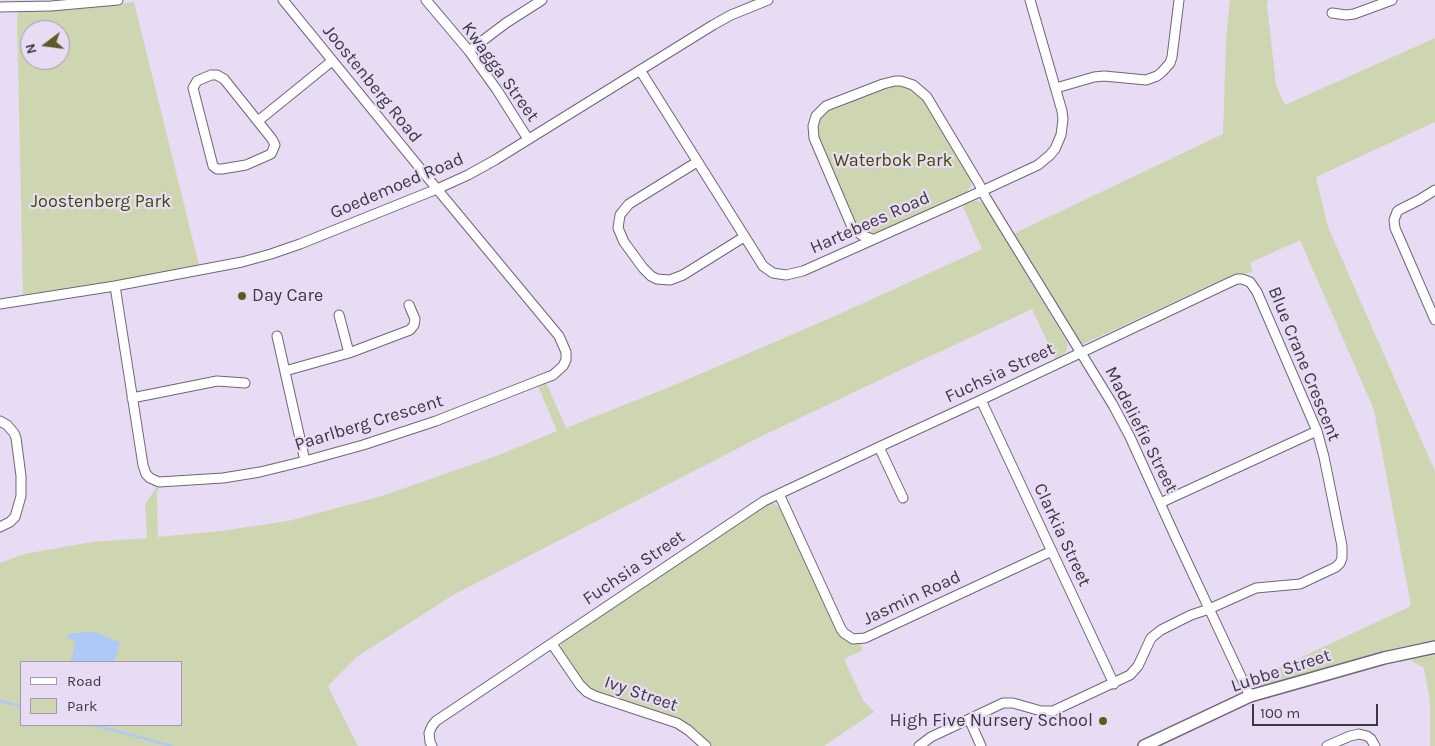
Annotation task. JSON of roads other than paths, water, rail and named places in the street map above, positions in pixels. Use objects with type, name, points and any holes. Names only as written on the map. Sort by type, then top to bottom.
[{"type":"main road","name":"Lubbe Street","points":[[1144,746],[1250,696],[1376,660],[1435,647]]},
{"type":"street","points":[[0,7],[51,6],[72,2],[118,0]]},
{"type":"street","name":"Joostenberg Road","points":[[283,0],[437,190]]},
{"type":"street","name":"Kwagga Street","points":[[426,0],[469,51],[497,90],[528,139]]},
{"type":"street","points":[[469,51],[506,23],[542,0]]},
{"type":"street","name":"Goedemoed Road","points":[[0,304],[115,286],[242,262],[300,244],[437,190],[495,160],[713,25],[731,15],[768,0]]},
{"type":"street","name":"Hartebees Road","points":[[640,70],[763,266],[773,273],[786,276],[803,271],[982,191],[1038,165],[1050,155],[1062,135],[1063,119],[1056,88],[1030,0]]},
{"type":"street","points":[[1056,88],[1094,77],[1104,76],[1146,80],[1157,76],[1166,68],[1172,56],[1179,0]]},
{"type":"street","points":[[1332,13],[1354,14],[1392,0]]},
{"type":"street","points":[[258,121],[332,61]]},
{"type":"street","points":[[211,75],[221,77],[258,121],[274,142],[271,154],[246,165],[222,169],[215,168],[211,162],[194,90],[195,83],[211,75]]},
{"type":"street","name":"Madeliefie Street","points":[[872,240],[852,227],[814,138],[814,121],[818,112],[826,106],[889,82],[908,83],[923,92],[1113,405],[1130,437],[1250,696]]},
{"type":"street","points":[[697,162],[629,204],[620,215],[618,228],[624,242],[651,276],[657,279],[670,280],[683,276],[744,237]]},
{"type":"street","name":"Paarlberg Crescent","points":[[115,286],[144,470],[150,478],[162,483],[223,478],[260,472],[401,434],[552,375],[563,366],[566,360],[566,352],[559,336],[437,190]]},
{"type":"street","points":[[1435,190],[1396,212],[1394,220],[1395,228],[1435,320]]},
{"type":"street","name":"Blue Crane Crescent","points":[[1081,352],[1236,280],[1247,280],[1257,292],[1317,431],[1343,553],[1336,567],[1300,584],[1256,588],[1209,609]]},
{"type":"street","points":[[285,370],[349,353],[410,330],[415,322],[409,305]]},
{"type":"street","points":[[339,316],[349,353]]},
{"type":"street","points":[[277,336],[305,461]]},
{"type":"street","name":"Fuchsia Street","points":[[431,744],[429,733],[436,721],[733,521],[778,494],[1081,352]]},
{"type":"street","points":[[132,398],[217,381],[245,384]]},
{"type":"street","name":"Clarkia Street","points":[[981,400],[1114,684]]},
{"type":"street","points":[[0,421],[11,429],[16,438],[21,476],[21,496],[17,512],[14,519],[0,527]]},
{"type":"street","points":[[1160,503],[1317,431]]},
{"type":"street","points":[[879,447],[903,498]]},
{"type":"street","name":"Jasmin Road","points":[[778,494],[841,629],[853,639],[865,638],[1052,551]]},
{"type":"street","points":[[919,746],[931,737],[997,705],[1008,702],[1040,711],[1053,711],[1114,684],[1134,671],[1151,638],[1156,634],[1209,609]]},
{"type":"street","name":"Ivy Street","points":[[552,644],[580,685],[587,692],[677,723],[706,746]]},
{"type":"street","points":[[969,719],[981,746]]},
{"type":"street","points":[[1327,746],[1359,734],[1372,739],[1375,746]]},
{"type":"water","points":[[96,632],[119,642],[114,661],[70,661],[76,642],[67,638],[68,634]]},
{"type":"waterway","points":[[0,701],[20,706]]},
{"type":"waterway","points":[[98,726],[172,746]]},
{"type":"place","name":"Day Care","points":[[242,296]]},
{"type":"place","name":"High Five Nursery School","points":[[1103,721]]},
{"type":"park label","name":"Waterbok Park","points":[[893,161]]},
{"type":"park label","name":"Joostenberg Park","points":[[101,202]]}]
